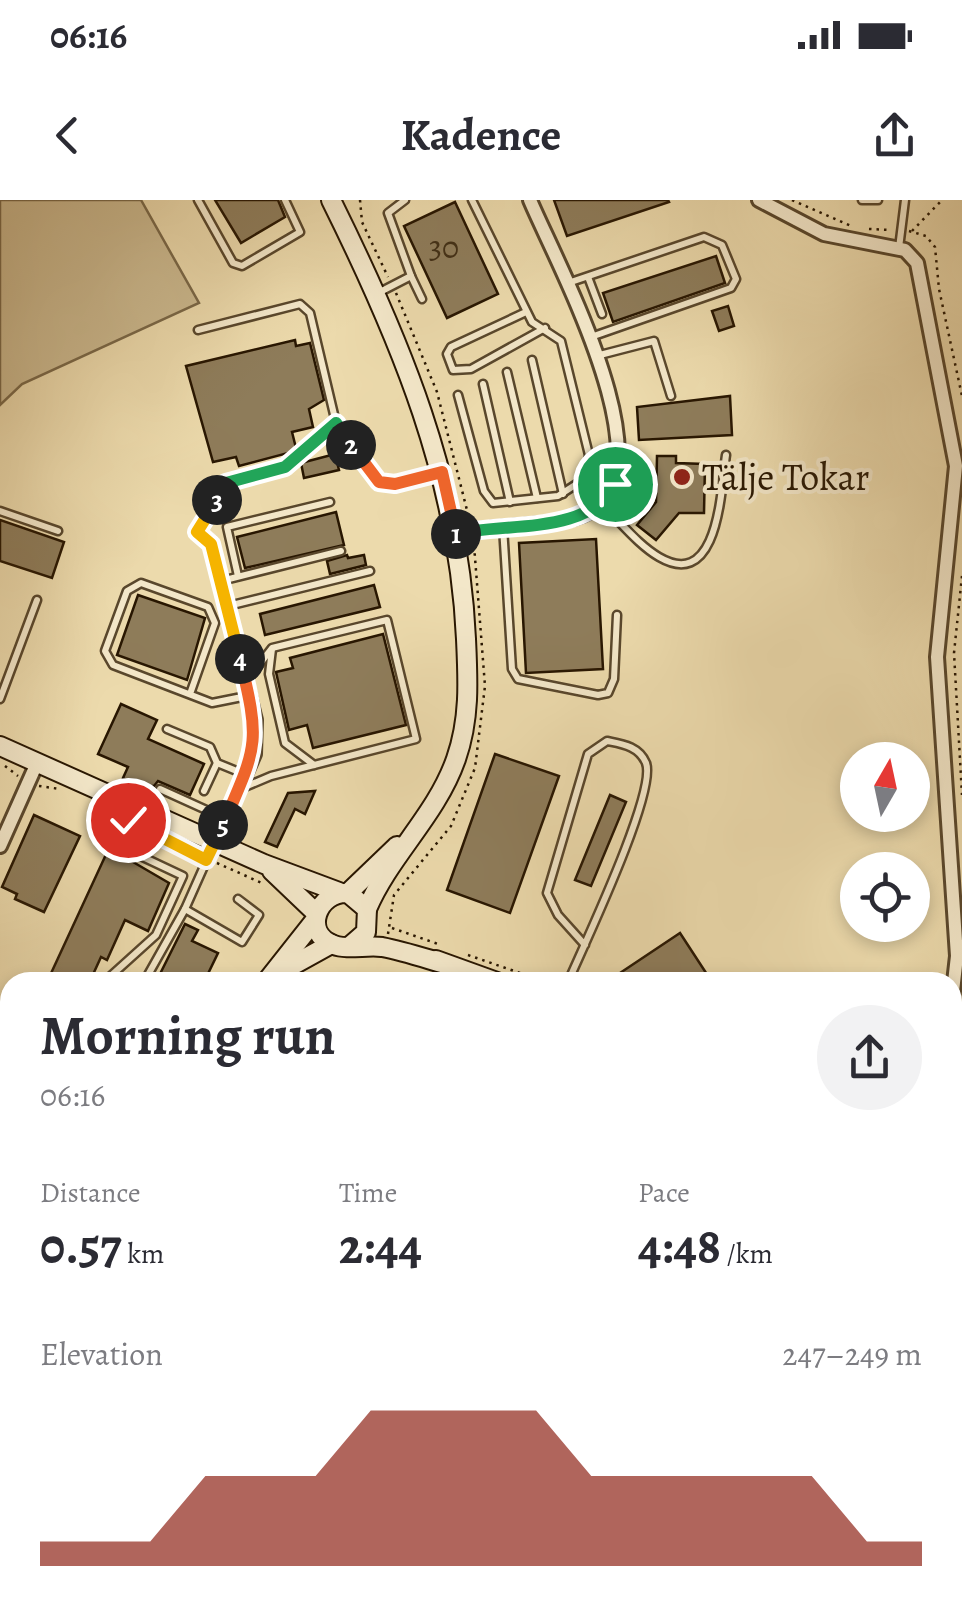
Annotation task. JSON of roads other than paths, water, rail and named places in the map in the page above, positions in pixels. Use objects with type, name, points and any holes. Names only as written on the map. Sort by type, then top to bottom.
[{"type":"street","points":[[331,200],[385,289],[463,532],[466,624],[467,722],[456,760],[429,814],[377,885],[363,936],[351,944]]},
{"type":"street","points":[[463,532],[581,516],[602,504],[615,484],[620,439],[617,416],[530,200]]},
{"type":"street","points":[[759,200],[824,234],[898,249],[911,253],[917,262],[956,466],[937,658],[955,972]]},
{"type":"street","points":[[197,532],[211,544],[255,720],[254,754],[211,851]]},
{"type":"street","points":[[0,746],[211,851],[264,864],[343,893],[368,917],[444,964]]},
{"type":"street","points":[[0,846],[38,763]]},
{"type":"street","points":[[274,972],[323,901],[343,893],[429,814]]},
{"type":"street","points":[[264,864],[316,916],[320,934],[331,944]]},
{"type":"street","points":[[283,972],[331,944],[382,947],[468,972]]},
{"type":"lane","points":[[198,200],[233,263],[242,266],[300,232],[285,200]]},
{"type":"lane","points":[[405,200],[388,213],[422,299]]},
{"type":"lane","points":[[458,395],[488,499],[510,502],[562,494],[581,484],[590,463],[561,342],[532,322],[472,200]]},
{"type":"lane","points":[[862,200],[878,200]]},
{"type":"lane","points":[[898,249],[905,200]]},
{"type":"lane","points":[[565,284],[704,237],[722,245],[736,279],[731,288],[587,339]]},
{"type":"lane","points":[[385,289],[411,276]]},
{"type":"lane","points":[[588,276],[602,314]]},
{"type":"lane","points":[[198,330],[300,304],[310,313],[336,423],[379,482],[395,484],[442,472]]},
{"type":"lane","points":[[526,312],[451,347],[448,354],[453,370],[471,369],[545,328]]},
{"type":"lane","points":[[594,356],[654,341],[672,396]]},
{"type":"lane","points":[[532,360],[562,494]]},
{"type":"lane","points":[[507,372],[537,498]]},
{"type":"lane","points":[[483,384],[510,502]]},
{"type":"lane","points":[[197,532],[226,483],[285,467],[336,423]]},
{"type":"lane","points":[[602,504],[659,557],[682,563],[694,559],[705,554],[712,542],[726,455]]},
{"type":"lane","points":[[238,576],[227,527],[330,502]]},
{"type":"lane","points":[[0,510],[58,530]]},
{"type":"lane","points":[[503,526],[512,670],[518,679],[598,695],[608,693],[614,679],[616,615]]},
{"type":"lane","points":[[220,581],[341,551]]},
{"type":"lane","points":[[226,606],[370,571]]},
{"type":"lane","points":[[190,694],[215,623],[208,607],[141,583],[126,591],[105,652],[113,665],[212,703],[247,689],[272,648],[387,620],[416,739],[238,789]]},
{"type":"lane","points":[[0,698],[36,600]]},
{"type":"lane","points":[[272,648],[268,674],[286,743],[314,765]]},
{"type":"lane","points":[[167,729],[210,748],[217,762],[245,775]]},
{"type":"lane","points":[[572,972],[584,944],[647,790],[646,762],[632,746],[607,741],[588,754],[548,893],[558,914],[584,944]]},
{"type":"lane","points":[[204,791],[217,762]]},
{"type":"lane","points":[[160,789],[226,818]]},
{"type":"lane","points":[[115,972],[156,935],[183,876],[130,851]]},
{"type":"lane","points":[[150,972],[185,910],[211,851]]},
{"type":"lane","points":[[185,910],[242,942],[259,915],[238,899]]},
{"type":"place","name":"Tälje Tokar","points":[[682,477]]}]
